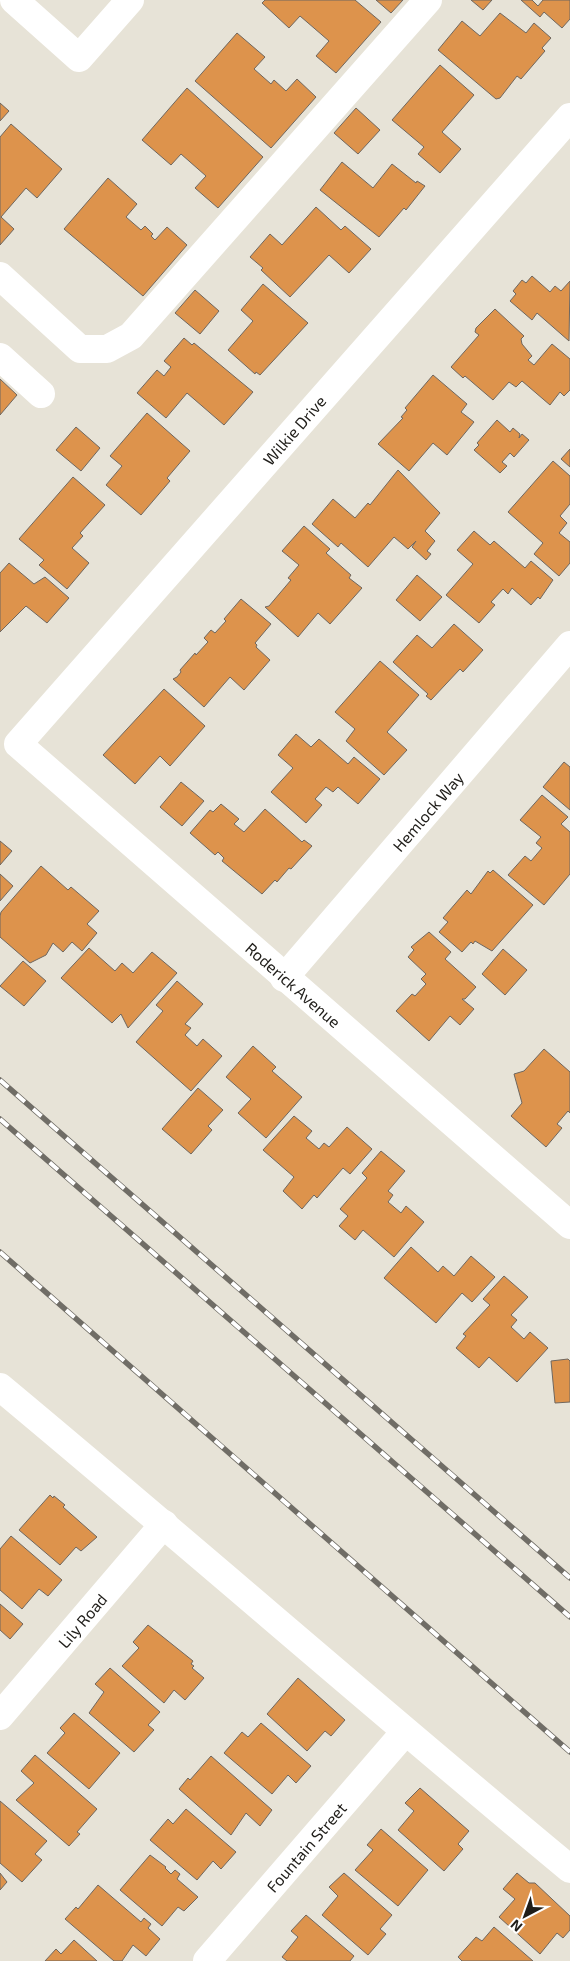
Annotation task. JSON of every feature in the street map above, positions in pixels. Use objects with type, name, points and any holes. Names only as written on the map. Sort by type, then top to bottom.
[{"type":"street","points":[[14,0],[79,58],[130,0]]},
{"type":"street","points":[[0,276],[80,349],[106,350],[131,336],[428,0]]},
{"type":"street","name":"Wilkie Drive","points":[[18,744],[570,116]]},
{"type":"street","points":[[0,357],[41,394]]},
{"type":"street","name":"Hemlock Way","points":[[284,978],[570,645]]},
{"type":"street","name":"Roderick Avenue","points":[[18,744],[284,978],[570,1225]]},
{"type":"street","points":[[0,1387],[164,1524],[405,1732],[570,1869]]},
{"type":"street","name":"Lily Road","points":[[0,1716],[164,1524]]},
{"type":"street","name":"Fountain Street","points":[[207,1961],[405,1732]]},
{"type":"building","points":[[265,0],[355,0],[381,22],[336,73],[316,56],[329,41],[300,16],[289,28],[262,3]]},
{"type":"building","points":[[376,0],[403,0],[391,13]]},
{"type":"building","points":[[471,0],[492,0],[483,10]]},
{"type":"building","points":[[521,0],[532,0],[538,6],[543,0],[570,0],[570,19],[562,28],[544,12],[540,17]]},
{"type":"building","points":[[500,13],[526,33],[534,23],[551,38],[542,48],[545,51],[521,79],[517,76],[500,98],[496,99],[438,50],[462,21],[480,36]]},
{"type":"building","points":[[237,33],[265,57],[254,69],[271,84],[274,80],[286,91],[297,79],[316,97],[271,148],[195,81]]},
{"type":"building","points":[[440,65],[474,95],[442,132],[461,149],[440,173],[418,154],[424,147],[392,120]]},
{"type":"building","points":[[187,88],[263,157],[218,208],[195,188],[206,176],[181,154],[171,165],[142,140]]},
{"type":"building","points":[[0,103],[9,111],[0,121]]},
{"type":"building","points":[[356,108],[380,130],[358,154],[334,133]]},
{"type":"building","points":[[11,124],[62,169],[37,198],[26,188],[1,217],[14,229],[0,245],[0,137]]},
{"type":"building","points":[[342,162],[373,188],[392,164],[416,183],[417,181],[425,186],[406,210],[404,208],[379,237],[320,190]]},
{"type":"building","points":[[108,178],[137,204],[126,217],[141,230],[145,226],[153,234],[151,236],[155,240],[167,227],[187,245],[143,296],[64,229]]},
{"type":"building","points":[[316,207],[341,230],[345,226],[371,249],[349,273],[329,255],[290,297],[250,257],[270,234],[282,245]]},
{"type":"building","points":[[532,276],[550,292],[555,286],[561,291],[570,281],[569,341],[537,313],[532,320],[510,301],[516,294],[513,291],[522,280],[526,283]]},
{"type":"building","points":[[263,284],[308,323],[260,375],[256,372],[255,374],[228,350],[253,321],[241,310]]},
{"type":"building","points":[[195,290],[219,311],[200,334],[175,313]]},
{"type":"building","points":[[495,309],[524,336],[521,339],[522,344],[532,356],[528,360],[534,365],[552,344],[570,359],[570,390],[564,396],[560,392],[550,405],[522,381],[516,387],[509,382],[493,400],[465,376],[463,378],[451,367],[479,335],[475,332],[476,328]]},
{"type":"building","points":[[184,338],[192,345],[194,343],[253,392],[224,425],[187,393],[166,418],[137,393],[157,370],[164,376],[171,367],[164,361]]},
{"type":"building","points":[[433,375],[467,404],[461,412],[474,422],[447,455],[433,443],[409,471],[378,444],[403,418],[401,417],[407,410],[405,408]]},
{"type":"building","points":[[0,379],[17,395],[0,415]]},
{"type":"building","points":[[147,413],[190,451],[167,478],[170,481],[141,515],[106,485],[122,466],[110,456]]},
{"type":"building","points":[[497,420],[510,432],[513,428],[520,434],[519,438],[522,434],[529,440],[514,457],[510,453],[502,462],[507,466],[500,473],[474,450],[479,445],[477,443]]},
{"type":"building","points":[[76,427],[100,448],[81,471],[56,450]]},
{"type":"building","points":[[570,449],[570,467],[561,459]]},
{"type":"building","points":[[553,461],[570,476],[570,504],[560,516],[567,523],[559,533],[570,542],[570,563],[559,576],[534,554],[543,543],[508,512]]},
{"type":"building","points":[[398,470],[440,513],[425,531],[435,541],[427,551],[431,554],[426,560],[412,547],[416,541],[408,549],[394,537],[368,567],[341,543],[338,547],[312,524],[333,499],[355,518],[368,503],[370,505]]},
{"type":"building","points":[[73,477],[105,505],[80,533],[83,536],[72,548],[89,563],[67,589],[39,565],[44,560],[19,539]]},
{"type":"building","points":[[304,526],[330,549],[326,553],[351,575],[349,578],[362,588],[330,624],[318,613],[298,637],[265,607],[269,606],[291,580],[288,578],[299,565],[282,551]]},
{"type":"building","points":[[474,531],[490,545],[494,541],[525,568],[531,561],[553,580],[540,599],[538,597],[531,605],[512,588],[508,594],[503,589],[491,602],[495,605],[479,623],[446,595],[473,564],[457,550]]},
{"type":"building","points":[[9,563],[34,584],[45,577],[69,598],[47,623],[26,606],[0,632],[0,573]]},
{"type":"building","points":[[417,575],[442,597],[420,621],[396,600]]},
{"type":"building","points":[[241,599],[271,624],[255,643],[256,647],[270,660],[244,690],[230,677],[204,707],[173,679],[177,677],[181,672],[180,670],[195,653],[196,655],[208,642],[204,638],[211,630],[215,633]]},
{"type":"building","points":[[454,624],[483,650],[463,672],[460,669],[431,700],[426,696],[428,694],[393,662],[417,635],[432,648]]},
{"type":"building","points":[[380,661],[419,695],[387,732],[407,750],[384,775],[346,741],[355,729],[335,712]]},
{"type":"building","points":[[164,689],[205,726],[170,766],[160,756],[135,784],[103,755]]},
{"type":"building","points":[[296,734],[311,747],[319,739],[348,764],[354,757],[380,779],[358,804],[338,787],[333,792],[326,787],[315,799],[322,805],[306,823],[271,792],[293,768],[278,755]]},
{"type":"building","points":[[564,762],[570,767],[570,810],[543,787]]},
{"type":"building","points":[[181,782],[204,801],[182,826],[160,807]]},
{"type":"building","points":[[542,795],[568,817],[561,824],[570,832],[570,874],[544,905],[508,875],[525,856],[531,861],[542,848],[536,843],[541,837],[520,820]]},
{"type":"building","points":[[221,804],[239,819],[234,824],[244,832],[265,809],[302,842],[304,840],[312,846],[291,869],[289,868],[277,882],[275,880],[262,894],[222,861],[224,858],[218,852],[215,855],[190,833],[210,810],[213,812]]},
{"type":"building","points":[[0,841],[12,851],[0,865]]},
{"type":"building","points":[[41,866],[68,890],[71,887],[99,911],[87,924],[97,933],[82,951],[72,942],[63,952],[53,943],[46,955],[30,963],[0,937],[0,916],[1,912]]},
{"type":"building","points":[[493,870],[533,905],[492,951],[475,941],[473,944],[471,942],[462,952],[439,932],[448,922],[443,918],[467,890],[471,894],[488,871],[490,873]]},
{"type":"building","points":[[0,874],[13,886],[0,901]]},
{"type":"building","points":[[429,932],[451,952],[445,959],[476,987],[465,999],[462,999],[474,1009],[460,1025],[450,1016],[429,1041],[396,1011],[412,994],[415,996],[426,984],[421,979],[426,974],[408,957],[414,950],[411,947]]},
{"type":"building","points":[[89,948],[115,971],[122,963],[133,973],[152,952],[177,973],[128,1028],[121,1014],[112,1023],[61,978]]},
{"type":"building","points":[[503,949],[527,970],[505,995],[482,974]]},
{"type":"building","points":[[23,961],[46,981],[24,1006],[0,986]]},
{"type":"building","points":[[177,981],[203,1004],[185,1024],[191,1028],[185,1035],[197,1046],[203,1039],[222,1056],[191,1091],[136,1042],[163,1011],[156,1005]]},
{"type":"building","points":[[253,1046],[276,1067],[272,1071],[302,1097],[266,1138],[238,1113],[251,1099],[226,1077]]},
{"type":"building","points":[[544,1049],[570,1072],[570,1113],[568,1111],[557,1124],[562,1128],[546,1147],[511,1116],[522,1103],[514,1074],[524,1071]]},
{"type":"building","points":[[198,1088],[223,1110],[208,1126],[212,1130],[191,1154],[162,1129]]},
{"type":"building","points":[[294,1116],[312,1131],[306,1138],[319,1149],[324,1143],[329,1147],[347,1127],[372,1149],[350,1174],[343,1168],[317,1198],[314,1195],[302,1209],[283,1191],[294,1177],[263,1150]]},
{"type":"building","points":[[381,1151],[405,1171],[388,1191],[393,1195],[388,1202],[401,1213],[406,1206],[424,1222],[394,1257],[363,1230],[355,1240],[339,1226],[348,1216],[340,1209],[367,1178],[362,1173]]},
{"type":"building","points":[[411,1247],[438,1272],[443,1266],[454,1276],[471,1256],[495,1277],[472,1302],[462,1293],[436,1323],[384,1278]]},
{"type":"building","points":[[504,1276],[528,1297],[511,1315],[517,1320],[511,1327],[524,1339],[530,1332],[548,1348],[517,1382],[489,1357],[479,1368],[456,1348],[466,1336],[463,1334],[490,1305],[483,1299]]},
{"type":"building","points":[[568,1359],[570,1361],[570,1402],[555,1403],[551,1361]]},
{"type":"building","points":[[50,1495],[65,1505],[63,1507],[97,1537],[81,1551],[76,1547],[60,1565],[19,1530]]},
{"type":"building","points":[[11,1536],[62,1580],[48,1596],[39,1589],[22,1609],[0,1590],[0,1549]]},
{"type":"building","points":[[0,1604],[23,1624],[10,1639],[0,1630]]},
{"type":"building","points":[[148,1625],[193,1661],[191,1664],[194,1666],[192,1668],[204,1678],[185,1700],[174,1690],[164,1703],[122,1666],[139,1648],[133,1642]]},
{"type":"building","points":[[110,1668],[160,1712],[148,1725],[154,1730],[134,1752],[89,1713],[104,1692],[95,1684]]},
{"type":"building","points":[[298,1678],[345,1720],[331,1736],[325,1731],[307,1751],[267,1714]]},
{"type":"building","points":[[74,1713],[120,1753],[89,1789],[47,1753],[65,1733],[60,1728]]},
{"type":"building","points":[[261,1723],[311,1766],[296,1783],[288,1775],[272,1794],[224,1753],[242,1732],[248,1737]]},
{"type":"building","points":[[35,1755],[97,1809],[77,1832],[80,1834],[69,1846],[16,1800],[34,1783],[21,1771]]},
{"type":"building","points":[[211,1756],[272,1810],[260,1826],[246,1813],[231,1835],[179,1789],[188,1778],[190,1780]]},
{"type":"building","points":[[420,1788],[469,1831],[458,1844],[463,1849],[444,1871],[398,1830],[414,1811],[405,1803]]},
{"type":"building","points":[[0,1801],[47,1841],[35,1854],[42,1860],[22,1882],[0,1863]]},
{"type":"building","points":[[186,1809],[236,1852],[221,1869],[213,1861],[197,1880],[150,1840],[168,1819],[173,1824]]},
{"type":"building","points":[[381,1829],[428,1870],[398,1906],[355,1870],[373,1850],[367,1845]]},
{"type":"building","points":[[150,1855],[166,1867],[171,1874],[175,1870],[180,1874],[177,1879],[198,1897],[184,1911],[178,1907],[162,1926],[120,1890]]},
{"type":"building","points":[[0,1873],[7,1882],[0,1890]]},
{"type":"building","points":[[344,1873],[392,1915],[380,1929],[386,1934],[368,1955],[322,1915],[338,1896],[329,1887]]},
{"type":"building","points":[[517,1873],[529,1883],[535,1883],[570,1916],[570,1930],[563,1938],[557,1933],[540,1954],[499,1917],[515,1899],[503,1889]]},
{"type":"building","points":[[98,1885],[141,1922],[144,1918],[151,1924],[148,1928],[160,1939],[146,1956],[133,1945],[122,1961],[114,1961],[65,1919],[76,1907],[78,1909]]},
{"type":"building","points":[[306,1915],[354,1956],[350,1961],[287,1961],[282,1957],[298,1937],[291,1931]]},
{"type":"building","points":[[494,1927],[533,1961],[462,1961],[458,1957],[476,1937],[482,1941]]},
{"type":"building","points":[[74,1940],[97,1961],[45,1961],[56,1949],[61,1954]]},
{"type":"railway","points":[[0,1080],[570,1578]]},
{"type":"railway","points":[[0,1119],[570,1617]]},
{"type":"railway","points":[[0,1252],[570,1752]]}]
